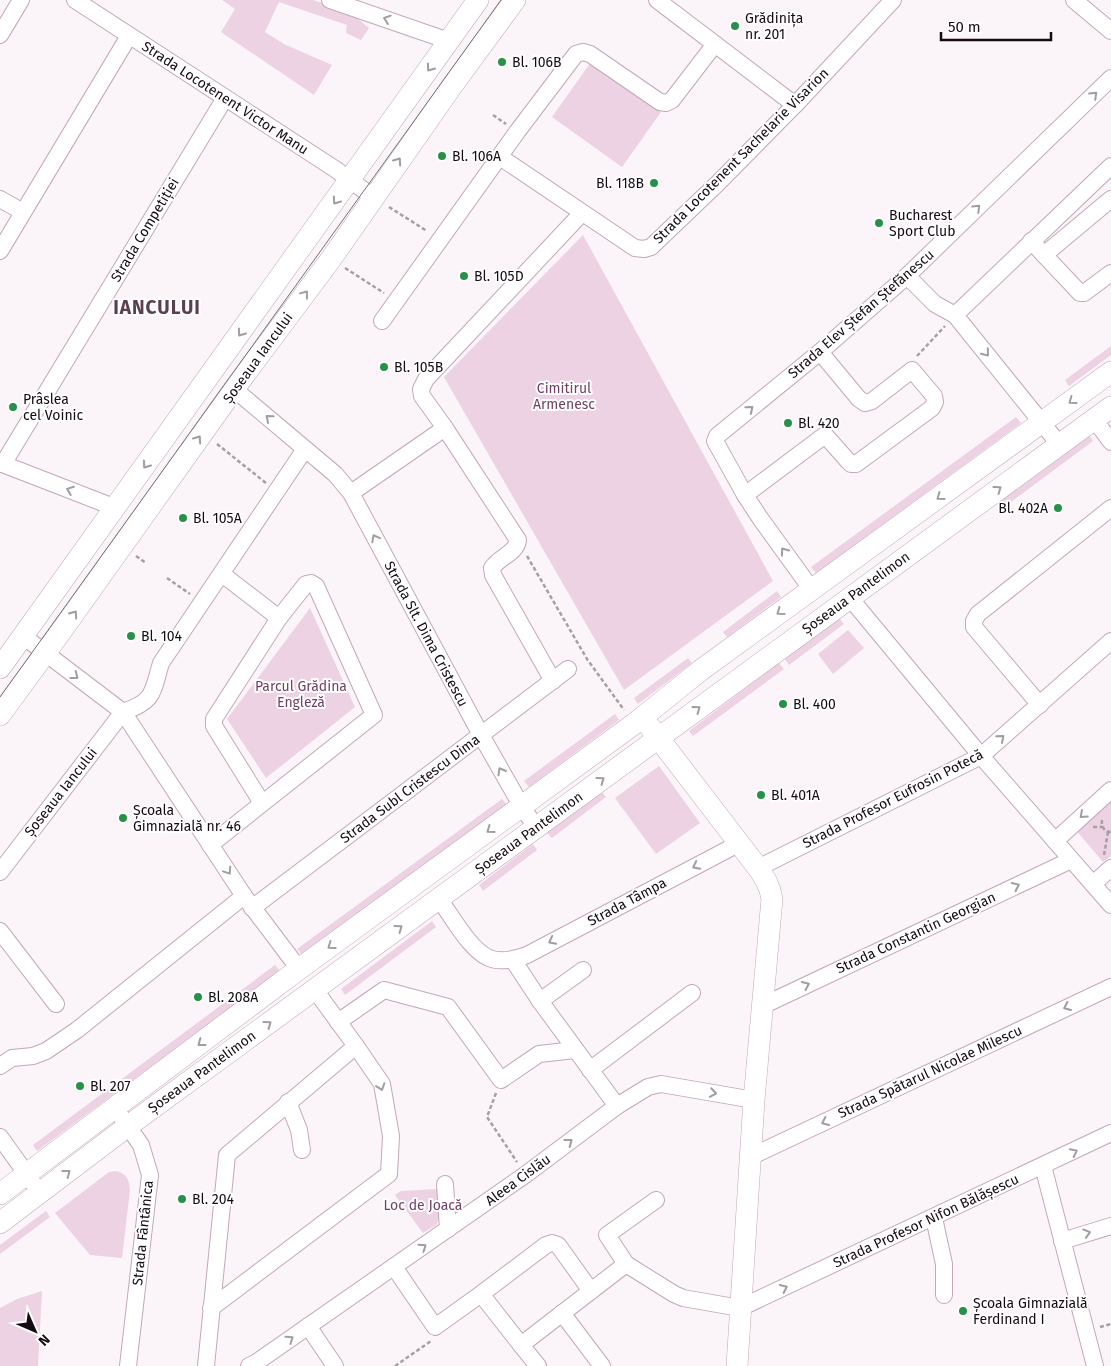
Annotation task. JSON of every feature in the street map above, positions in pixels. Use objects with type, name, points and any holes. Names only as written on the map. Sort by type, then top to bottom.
[{"type":"main road","name":"Șoseaua Iancului","points":[[0,668],[478,0]]},
{"type":"main road","name":"Șoseaua Iancului","points":[[0,715],[234,389],[331,259],[452,86],[515,0]]},
{"type":"main road","name":"Șoseaua Pantelimon","points":[[0,1194],[299,969],[638,720],[795,600],[812,590],[1111,372]]},
{"type":"main road","name":"Șoseaua Pantelimon","points":[[0,1223],[128,1126],[1111,407]]},
{"type":"main road","points":[[638,720],[658,738],[740,843],[767,880],[771,890],[772,898],[754,1100],[737,1366]]},
{"type":"street","points":[[0,35],[21,0]]},
{"type":"street","name":"Strada Locotenent Victor Manu","points":[[75,0],[374,196]]},
{"type":"street","points":[[330,0],[449,41]]},
{"type":"street","points":[[657,0],[795,105]]},
{"type":"street","name":"Strada Locotenent Sachelarie Visarion","points":[[500,156],[635,248],[644,249],[651,247],[795,105],[893,0]]},
{"type":"street","points":[[1074,0],[1111,31]]},
{"type":"street","points":[[0,250],[129,36]]},
{"type":"street","points":[[382,321],[500,156],[576,54],[583,52],[590,54],[660,102],[666,103],[672,100],[715,44]]},
{"type":"street","name":"Strada Elev Ștefan Ștefănescu","points":[[744,494],[715,441],[717,436],[820,352],[907,276],[1111,78]]},
{"type":"street","name":"Strada Competiției","points":[[2,464],[225,98]]},
{"type":"street","points":[[955,315],[1111,166]]},
{"type":"street","points":[[0,199],[23,212]]},
{"type":"street","points":[[1044,255],[1111,199]]},
{"type":"street","points":[[553,680],[493,575],[492,568],[495,563],[515,548],[518,540],[422,396],[421,389],[426,379],[582,213]]},
{"type":"street","points":[[1031,241],[1080,293],[1084,293],[1111,273]]},
{"type":"street","points":[[907,276],[936,304],[955,315],[1059,444]]},
{"type":"street","points":[[812,590],[744,494],[823,436],[828,437],[851,464],[856,464],[932,408],[935,402],[934,396],[912,370],[872,401],[865,403],[859,399],[820,352]]},
{"type":"street","name":"Strada Slt. Dima Cristescu","points":[[234,389],[335,474],[351,493],[481,735],[536,827]]},
{"type":"street","points":[[1094,419],[1111,442]]},
{"type":"street","points":[[351,493],[445,428]]},
{"type":"street","points":[[123,712],[139,706],[148,699],[154,690],[162,663],[305,449]]},
{"type":"street","points":[[2,464],[116,508]]},
{"type":"street","points":[[1040,705],[974,627],[974,621],[978,614],[1111,508]]},
{"type":"street","points":[[222,574],[280,618]]},
{"type":"street","points":[[210,845],[262,804],[374,714],[316,586],[311,583],[306,584],[280,618],[214,719],[214,726],[262,804]]},
{"type":"street","points":[[850,598],[980,756],[1111,905]]},
{"type":"street","points":[[23,636],[123,712],[248,902],[299,969]]},
{"type":"street","name":"Strada Profesor Eufrosin Potecă","points":[[758,868],[980,756],[1109,647]]},
{"type":"street","name":"Strada Subl Cristescu Dima","points":[[0,1066],[12,1058],[33,1056],[46,1051],[77,1030],[248,902],[481,735],[568,669]]},
{"type":"street","name":"Șoseaua Iancului","points":[[0,872],[123,712]]},
{"type":"street","points":[[1055,841],[1111,790]]},
{"type":"street","name":"Strada Tâmpa","points":[[439,899],[475,949],[490,958],[513,960],[527,955],[740,843]]},
{"type":"street","name":"Strada Constantin Georgian","points":[[762,1006],[1071,860]]},
{"type":"street","points":[[1093,884],[1111,868]]},
{"type":"street","points":[[0,931],[56,1004]]},
{"type":"street","points":[[513,960],[574,1050],[617,1106]]},
{"type":"street","points":[[540,1001],[583,970]]},
{"type":"street","name":"Strada Spătarul Nicolae Milescu","points":[[750,1158],[1111,987]]},
{"type":"street","points":[[211,1308],[389,1174],[391,1136],[382,1084],[315,990]]},
{"type":"street","points":[[338,1022],[384,990],[448,1007],[501,1080],[539,1054],[574,1050]]},
{"type":"street","points":[[590,1070],[692,992]]},
{"type":"street","points":[[206,1366],[226,1155],[356,1046]]},
{"type":"street","name":"Aleea Cislău","points":[[249,1366],[525,1175],[617,1106],[648,1087],[661,1084],[754,1100]]},
{"type":"street","points":[[288,1102],[299,1130],[302,1150]]},
{"type":"street","name":"Strada Fântânica","points":[[115,1108],[141,1145],[150,1175],[128,1366]]},
{"type":"street","name":"Strada Profesor Nifon Bălășescu","points":[[740,1308],[1111,1133]]},
{"type":"street","points":[[0,1137],[40,1193]]},
{"type":"street","points":[[1043,1166],[1095,1366]]},
{"type":"street","points":[[445,1184],[448,1229]]},
{"type":"street","points":[[656,1200],[607,1235],[626,1264],[683,1298],[740,1308]]},
{"type":"street","points":[[934,1218],[944,1264],[944,1296]]},
{"type":"street","points":[[1062,1241],[1111,1226]]},
{"type":"street","points":[[394,1267],[435,1327],[546,1245],[552,1243],[558,1245],[591,1291]]},
{"type":"street","points":[[521,1344],[626,1264]]},
{"type":"street","points":[[481,1294],[538,1366]]},
{"type":"street","points":[[562,1314],[602,1366]]},
{"type":"street","points":[[308,1326],[335,1366]]},
{"type":"path","points":[[374,196],[440,240]]},
{"type":"path","points":[[331,259],[396,301]]},
{"type":"path","points":[[912,370],[916,358],[955,315]]},
{"type":"path","points":[[203,432],[276,492]]},
{"type":"path","points":[[518,540],[587,659],[638,720]]},
{"type":"path","points":[[167,578],[202,602]]},
{"type":"path","points":[[1105,815],[1102,823],[1103,827],[1111,832]]},
{"type":"path","points":[[501,1080],[487,1117],[525,1175]]},
{"type":"path","points":[[395,1366],[441,1334],[435,1327]]},
{"type":"green space","points":[[222,0],[313,0],[350,12],[369,28],[361,40],[346,33],[347,25],[279,2],[265,32],[284,44],[332,65],[314,95],[221,32],[235,9]]},
{"type":"green space","points":[[591,62],[661,112],[622,167],[552,117]]},
{"type":"green space","name":"Cimitirul Armenesc","points":[[583,235],[773,581],[624,690],[444,377]]},
{"type":"green space","points":[[1111,346],[1111,355],[1069,386],[1065,380]]},
{"type":"green space","points":[[1016,417],[1021,423],[816,573],[811,567]]},
{"type":"green space","points":[[1089,435],[1093,441],[1003,508],[998,502]]},
{"type":"green space","points":[[777,591],[781,597],[727,637],[723,632]]},
{"type":"green space","name":"Parcul Grădina Engleză","points":[[310,608],[355,707],[266,778],[227,719]]},
{"type":"green space","points":[[839,618],[844,624],[789,665],[785,659]]},
{"type":"green space","points":[[848,630],[864,648],[833,674],[818,654]]},
{"type":"green space","points":[[688,658],[692,663],[638,704],[634,698]]},
{"type":"green space","points":[[779,663],[784,669],[693,736],[689,731]]},
{"type":"green space","points":[[615,714],[619,720],[529,787],[524,781]]},
{"type":"green space","points":[[659,766],[700,823],[656,854],[615,798]]},
{"type":"green space","points":[[602,792],[606,797],[552,838],[547,833]]},
{"type":"green space","points":[[1111,796],[1111,856],[1103,862],[1075,829]]},
{"type":"green space","points":[[502,799],[507,805],[302,955],[297,949]]},
{"type":"green space","points":[[533,844],[537,850],[483,891],[479,885]]},
{"type":"green space","points":[[432,921],[436,927],[345,995],[341,989]]},
{"type":"green space","points":[[275,965],[280,971],[37,1151],[33,1145]]},
{"type":"green space","points":[[116,1171],[127,1178],[130,1190],[122,1258],[90,1255],[55,1213],[109,1172]]},
{"type":"green space","name":"Loc de Joacă","points":[[437,1189],[440,1218],[436,1225],[423,1233],[395,1195],[401,1191]]},
{"type":"green space","points":[[46,1211],[50,1217],[0,1254],[0,1245]]},
{"type":"green space","points":[[42,1291],[38,1366],[0,1366],[0,1308],[17,1299]]},
{"type":"tram line","points":[[0,697],[501,0]]},
{"type":"place","name":"Grădinița nr. 201","points":[[735,26]]},
{"type":"place","name":"Bl. 106B","points":[[502,62]]},
{"type":"place","name":"Bl. 106A","points":[[442,156]]},
{"type":"place","name":"Bl. 118B","points":[[654,183]]},
{"type":"place","name":"Bucharest Sport Club","points":[[879,223]]},
{"type":"place","name":"Bl. 105D","points":[[464,276]]},
{"type":"place","name":"Bl. 105B","points":[[384,367]]},
{"type":"place","name":"Prâslea cel Voinic","points":[[13,407]]},
{"type":"place","name":"Bl. 420","points":[[788,423]]},
{"type":"place","name":"Bl. 402A","points":[[1058,508]]},
{"type":"place","name":"Bl. 105A","points":[[183,518]]},
{"type":"place","name":"Bl. 104","points":[[131,636]]},
{"type":"place","name":"Bl. 400","points":[[783,704]]},
{"type":"place","name":"Bl. 401A","points":[[761,795]]},
{"type":"place","name":"Școala Gimnazială nr. 46","points":[[123,818]]},
{"type":"place","name":"Bl. 208A","points":[[198,997]]},
{"type":"place","name":"Bl. 207","points":[[80,1086]]},
{"type":"place","name":"Bl. 204","points":[[182,1199]]},
{"type":"place","name":"Școala Gimnazială Ferdinand I","points":[[963,1311]]},
{"type":"district","name":"IANCULUI","points":[[157,307]]}]
